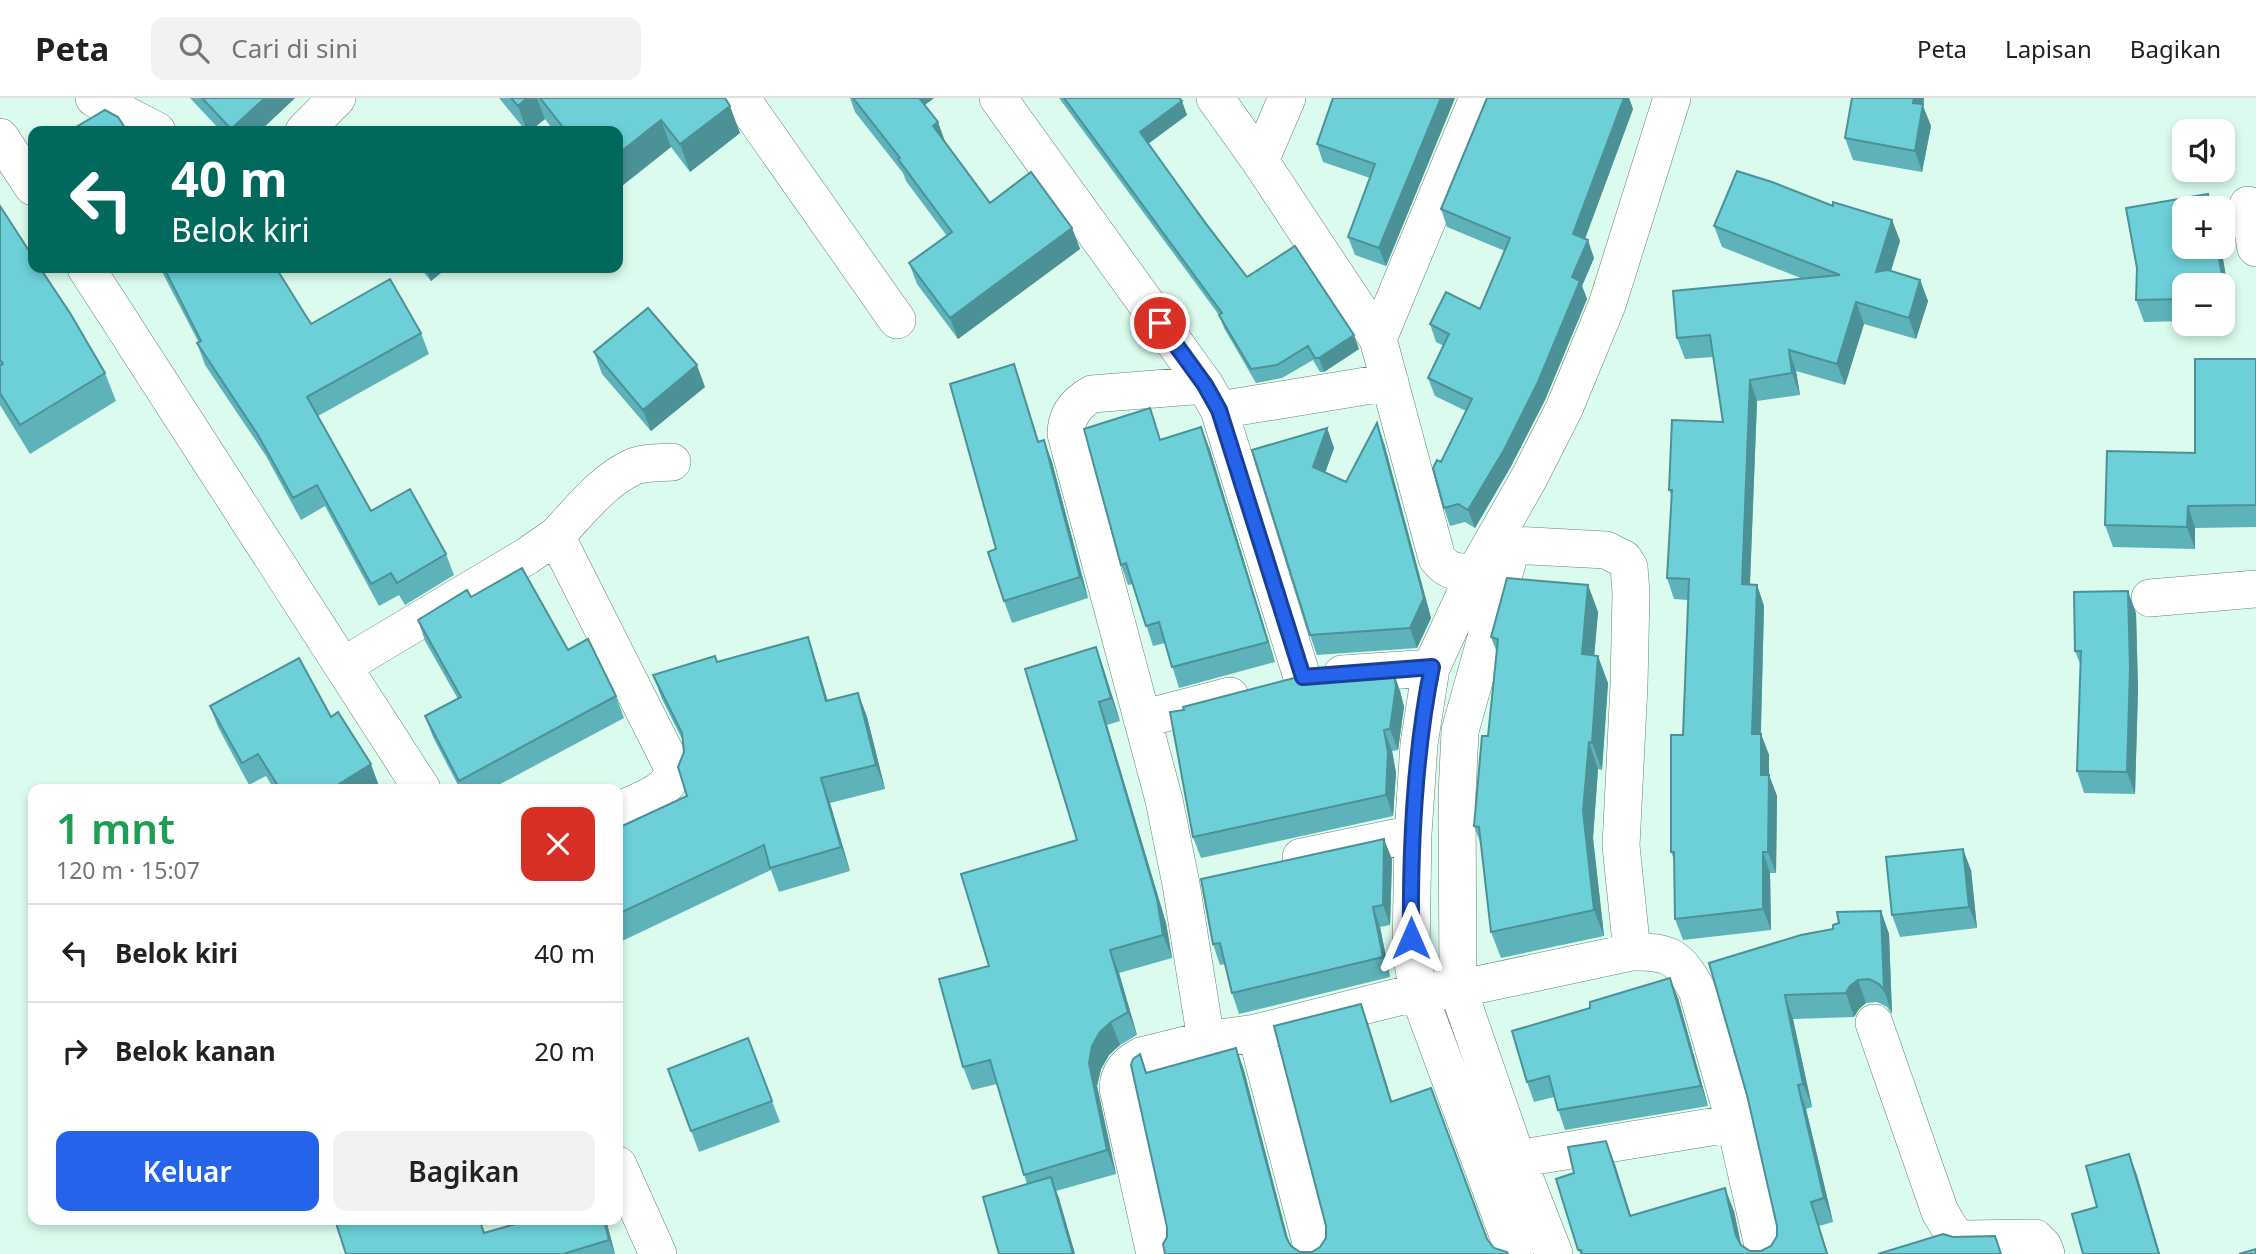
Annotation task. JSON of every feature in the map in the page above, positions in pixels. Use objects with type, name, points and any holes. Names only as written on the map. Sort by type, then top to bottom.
[{"type":"street","points":[[94,98],[147,126]]},
{"type":"street","points":[[309,126],[337,98]]},
{"type":"street","points":[[741,98],[897,320]]},
{"type":"street","points":[[998,98],[1212,397],[1280,683]]},
{"type":"street","points":[[1215,98],[1378,339],[1437,558],[1447,570],[1462,573],[1494,552],[1606,550],[1624,559],[1629,567],[1629,685],[1621,846],[1632,952]]},
{"type":"street","points":[[1260,161],[1287,98]]},
{"type":"street","points":[[1378,339],[1478,98]]},
{"type":"street","points":[[1515,1254],[1418,992],[1411,952],[1413,834],[1419,744],[1432,667],[1494,552],[1564,408],[1607,305],[1672,98]]},
{"type":"street","points":[[0,137],[28,179]]},
{"type":"street","points":[[2248,205],[2256,248]]},
{"type":"street","points":[[89,273],[419,784]]},
{"type":"street","points":[[1206,1040],[1194,881],[1164,800],[1066,442],[1066,425],[1075,408],[1092,394],[1212,397],[1390,382]]},
{"type":"street","points":[[343,666],[556,536],[599,491],[617,477],[635,466],[672,462]]},
{"type":"street","points":[[556,536],[673,766],[674,775],[662,789],[623,808]]},
{"type":"street","points":[[1494,552],[1460,732],[1457,796],[1458,989],[1517,1159],[1554,1254]]},
{"type":"street","points":[[2150,598],[2256,589]]},
{"type":"street","points":[[1142,719],[1280,683],[1432,667]]},
{"type":"street","points":[[1272,864],[1413,834]]},
{"type":"street","points":[[1155,1254],[1118,1088],[1120,1075],[1127,1065],[1141,1056],[1206,1040],[1256,1032],[1418,992],[1458,989],[1632,952],[1659,951],[1671,957],[1689,974],[1697,990],[1735,1123],[1765,1254]]},
{"type":"street","points":[[1874,1023],[1940,1212],[1952,1232],[1965,1240],[2035,1238],[2046,1254]]},
{"type":"street","points":[[1256,1032],[1314,1254]]},
{"type":"street","points":[[1517,1159],[1735,1123]]},
{"type":"street","points":[[623,1176],[658,1254]]},
{"type":"building","points":[[202,98],[265,98],[234,126],[228,126]]},
{"type":"building","points":[[511,98],[527,98],[518,106]]},
{"type":"building","points":[[540,98],[725,98],[730,106],[680,144],[661,120],[623,150],[623,126],[562,126]]},
{"type":"building","points":[[853,98],[919,98],[938,122],[933,126],[990,203],[1031,172],[1072,228],[950,318],[909,263],[952,232],[898,159],[900,158]]},
{"type":"building","points":[[1064,98],[1179,98],[1182,101],[1140,132],[1206,224],[1247,277],[1295,246],[1354,335],[1319,358],[1315,358],[1308,346],[1277,365],[1251,369],[1219,315],[1222,313]]},
{"type":"building","points":[[1333,98],[1441,98],[1379,248],[1348,237],[1375,164],[1317,144]]},
{"type":"building","points":[[1487,98],[1624,98],[1573,234],[1588,240],[1572,277],[1580,281],[1538,382],[1504,450],[1468,510],[1458,504],[1444,508],[1433,468],[1437,460],[1441,462],[1472,399],[1428,378],[1449,334],[1430,324],[1446,292],[1480,309],[1510,238],[1441,209]]},
{"type":"building","points":[[1852,98],[1914,98],[1913,103],[1923,104],[1915,151],[1845,138]]},
{"type":"building","points":[[105,110],[118,117],[124,126],[78,126]]},
{"type":"building","points":[[1737,171],[1833,206],[1833,202],[1892,220],[1876,272],[1888,270],[1920,280],[1909,318],[1856,302],[1837,364],[1789,350],[1792,373],[1750,380],[1742,584],[1757,585],[1752,734],[1761,734],[1761,775],[1769,775],[1768,852],[1763,852],[1763,909],[1675,919],[1674,852],[1671,852],[1671,735],[1683,735],[1689,579],[1667,578],[1672,490],[1669,490],[1672,420],[1723,422],[1710,335],[1677,338],[1673,291],[1840,275],[1714,226]]},
{"type":"building","points":[[2172,200],[2172,259],[2219,259],[2222,273],[2172,273],[2172,299],[2136,300],[2137,268],[2126,208]]},
{"type":"building","points":[[0,206],[28,249],[28,273],[43,273],[105,373],[20,425],[0,393],[0,366],[3,364],[0,359]]},
{"type":"building","points":[[167,273],[279,273],[311,324],[390,279],[421,333],[307,397],[371,511],[410,489],[446,554],[397,583],[391,573],[371,584],[317,485],[293,498],[258,435],[197,343],[201,341]]},
{"type":"building","points":[[648,308],[697,365],[643,410],[594,352]]},
{"type":"building","points":[[2195,359],[2256,359],[2256,505],[2188,506],[2187,527],[2105,525],[2107,451],[2195,453]]},
{"type":"building","points":[[1014,364],[1038,442],[1044,440],[1080,577],[1004,601],[988,552],[996,549],[950,384]]},
{"type":"building","points":[[1150,408],[1160,440],[1201,427],[1268,642],[1172,667],[1159,622],[1146,626],[1126,563],[1121,565],[1084,429]]},
{"type":"building","points":[[1377,423],[1424,598],[1410,628],[1310,635],[1252,450],[1327,428],[1313,467],[1346,482]]},
{"type":"building","points":[[522,568],[568,650],[588,639],[616,696],[459,781],[425,716],[461,697],[418,620],[467,590],[471,597]]},
{"type":"building","points":[[1507,578],[1588,585],[1582,654],[1598,656],[1592,743],[1589,742],[1583,811],[1594,910],[1491,932],[1479,827],[1474,826],[1482,736],[1488,736],[1498,639],[1491,637]]},
{"type":"building","points":[[2128,591],[2130,668],[2127,772],[2077,771],[2081,651],[2075,651],[2074,592]]},
{"type":"building","points":[[808,637],[826,701],[858,693],[876,765],[821,778],[841,847],[770,868],[764,845],[623,912],[623,826],[687,796],[678,767],[684,752],[682,733],[653,675],[715,656],[717,662]]},
{"type":"building","points":[[1096,647],[1111,698],[1099,702],[1157,899],[1163,935],[1110,950],[1128,1012],[1100,1032],[1092,1046],[1089,1063],[1107,1150],[1024,1175],[990,1060],[963,1067],[939,979],[989,966],[961,874],[1077,840],[1025,669]]},
{"type":"building","points":[[299,658],[331,717],[338,712],[371,764],[339,784],[277,784],[258,754],[242,763],[210,706]]},
{"type":"building","points":[[1393,670],[1396,686],[1390,729],[1384,730],[1388,752],[1386,795],[1193,837],[1170,712],[1298,677]]},
{"type":"building","points":[[1384,839],[1383,905],[1373,907],[1383,957],[1232,993],[1220,943],[1213,944],[1201,879]]},
{"type":"building","points":[[1963,849],[1969,907],[1892,915],[1886,857]]},
{"type":"building","points":[[1881,911],[1884,990],[1869,979],[1858,980],[1846,993],[1785,995],[1803,1084],[1798,1085],[1824,1198],[1811,1202],[1827,1254],[1582,1254],[1581,1250],[1578,1250],[1556,1179],[1574,1173],[1568,1147],[1606,1141],[1630,1216],[1725,1188],[1736,1236],[1741,1245],[1750,1251],[1761,1251],[1771,1246],[1777,1236],[1777,1226],[1747,1095],[1709,963],[1801,935],[1833,929],[1833,925],[1839,923],[1837,912]]},
{"type":"building","points":[[1670,978],[1701,1086],[1558,1110],[1549,1076],[1527,1082],[1512,1031],[1590,1008],[1590,1002]]},
{"type":"building","points":[[1361,1004],[1391,1102],[1431,1088],[1487,1239],[1494,1248],[1508,1254],[1165,1254],[1163,1244],[1167,1237],[1167,1227],[1131,1065],[1133,1059],[1140,1054],[1146,1073],[1236,1048],[1286,1237],[1291,1246],[1300,1252],[1312,1252],[1320,1247],[1326,1238],[1326,1226],[1274,1026]]},
{"type":"building","points":[[748,1038],[772,1101],[691,1131],[668,1069]]},
{"type":"building","points":[[2129,1154],[2159,1254],[2083,1254],[2072,1214],[2097,1207],[2086,1166]]},
{"type":"building","points":[[1051,1177],[1073,1254],[999,1254],[983,1197]]},
{"type":"building","points":[[337,1225],[481,1225],[484,1233],[512,1225],[605,1225],[609,1240],[563,1254],[346,1254]]},
{"type":"building","points":[[1943,1234],[1953,1237],[1995,1236],[2001,1254],[1878,1254]]},
{"type":"building","points":[[2256,1249],[2256,1254],[2239,1254]]},
{"type":"route","points":[[1160,323],[1205,385],[1219,410],[1303,677],[1432,667],[1423,707],[1419,744],[1411,879],[1411,938]]}]
